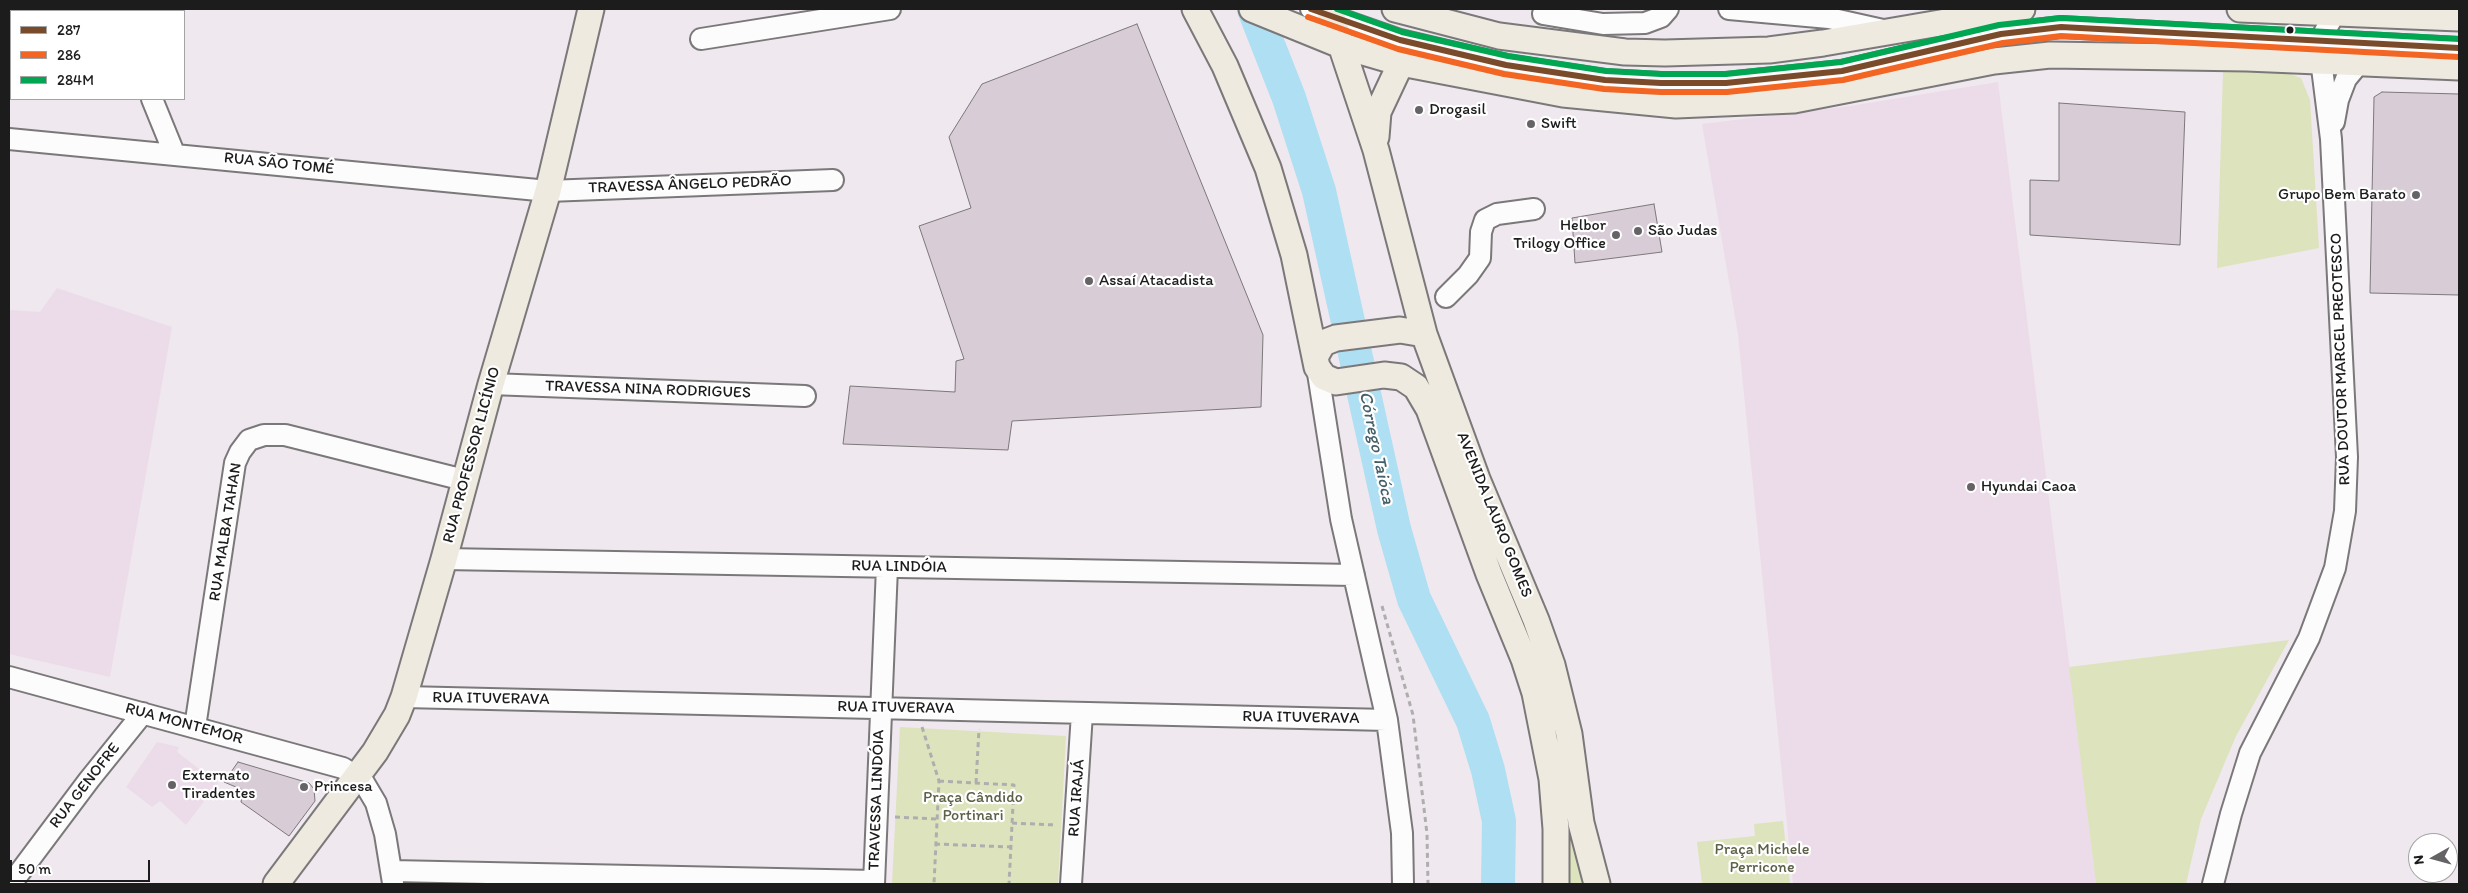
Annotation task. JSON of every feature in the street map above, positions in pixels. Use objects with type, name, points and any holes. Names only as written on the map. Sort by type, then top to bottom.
[{"type":"main road","name":"RUA PROFESSOR LICÍNIO","points":[[276,884],[389,730],[404,697],[444,559],[490,384],[548,191],[591,9]]},
{"type":"main road","points":[[1195,9],[1226,66],[1268,168],[1294,254],[1316,362],[1324,377],[1344,381]]},
{"type":"main road","points":[[1252,9],[1343,46],[1401,63],[1562,94],[1676,105],[1794,100],[1994,61],[2030,56],[2322,50],[2360,62],[2459,67]]},
{"type":"main road","points":[[1395,9],[1450,16],[1499,36],[1625,52],[1665,53],[1769,50],[1890,32],[2022,9]]},
{"type":"main road","points":[[2240,9],[2335,11],[2459,18]]},
{"type":"main road","name":"AVENIDA LAURO GOMES","points":[[1324,11],[1343,46],[1376,150],[1424,334],[1477,479],[1536,620],[1552,665],[1563,705],[1581,823],[1598,882]]},
{"type":"main road","name":"AVENIDA LAURO GOMES","points":[[1376,150],[1378,112],[1401,63]]},
{"type":"main road","points":[[1316,362],[1323,343],[1341,337],[1409,330],[1424,334]]},
{"type":"main road","name":"AVENIDA LAURO GOMES","points":[[1344,381],[1396,376],[1411,382],[1426,401],[1489,574],[1524,659],[1548,753],[1554,803],[1556,884]]},
{"type":"street","points":[[702,39],[890,9]]},
{"type":"street","points":[[1543,14],[1603,24],[1645,24],[1661,17],[1668,9]]},
{"type":"street","points":[[1729,9],[1829,18],[1890,32]]},
{"type":"street","points":[[1324,11],[1400,40],[1506,65],[1605,80],[1661,83],[1726,83],[1832,72],[2001,34],[2061,27],[2322,50],[2459,48]]},
{"type":"street","name":"RUA DOUTOR MARCEL PREOTESCO","points":[[2213,884],[2231,814],[2250,754],[2309,638],[2336,568],[2345,511],[2347,456],[2331,139],[2322,50],[2335,11]]},
{"type":"street","name":"RUA DOUTOR MARCEL PREOTESCO","points":[[2331,139],[2342,89],[2346,79],[2360,62]]},
{"type":"street","points":[[152,100],[174,153]]},
{"type":"street","name":"RUA SÃO TOMÉ","points":[[9,138],[548,191]]},
{"type":"street","name":"TRAVESSA ÂNGELO PEDRÃO","points":[[548,191],[833,180]]},
{"type":"street","points":[[1446,297],[1468,275],[1480,258],[1481,232],[1485,220],[1497,214],[1534,209]]},
{"type":"street","points":[[1316,362],[1341,519],[1387,720],[1402,833],[1403,884]]},
{"type":"street","points":[[1328,438],[1330,397],[1334,388],[1344,381]]},
{"type":"street","name":"TRAVESSA NINA RODRIGUES","points":[[490,384],[805,396]]},
{"type":"street","name":"RUA MALBA TAHAN","points":[[196,727],[235,463],[249,440],[264,435],[285,435],[464,480]]},
{"type":"street","name":"RUA LINDÓIA","points":[[444,559],[1354,574]]},
{"type":"street","name":"TRAVESSA LINDÓIA","points":[[874,883],[888,567]]},
{"type":"street","name":"RUA MONTEMOR","points":[[9,677],[330,763],[356,776]]},
{"type":"street","name":"RUA ITUVERAVA","points":[[404,697],[1387,720]]},
{"type":"street","name":"RUA GENOFRE","points":[[11,884],[89,780],[143,713]]},
{"type":"street","name":"RUA IRAJÁ","points":[[1071,884],[1082,713]]},
{"type":"street","points":[[356,776],[367,786],[376,803],[393,878],[874,883]]},
{"type":"path","points":[[916,709],[939,781],[934,884]]},
{"type":"path","points":[[976,783],[980,710]]},
{"type":"path","points":[[939,781],[1014,785],[1009,884]]},
{"type":"path","points":[[877,816],[937,818]]},
{"type":"path","points":[[1012,822],[1075,826]]},
{"type":"path","points":[[936,844],[1011,847]]},
{"type":"shaded area","points":[[1998,82],[2096,884],[1793,884],[1738,334],[1702,124],[1850,106]]},
{"type":"shaded area","points":[[57,288],[172,327],[110,677],[9,654],[9,310],[40,312]]},
{"type":"shaded area","name":"Externato Tiradentes","points":[[157,742],[179,747],[177,752],[218,783],[186,825],[160,801],[152,807],[126,787]]},
{"type":"green space","points":[[2223,72],[2285,72],[2301,78],[2310,100],[2319,248],[2217,268]]},
{"type":"green space","points":[[2289,640],[2236,736],[2201,819],[2186,884],[2096,884],[2069,667]]},
{"type":"green space","name":"Praça Cândido Portinari","points":[[900,727],[1066,736],[1058,884],[892,884]]},
{"type":"green space","points":[[1569,816],[1582,884],[1567,884]]},
{"type":"green space","name":"Praça Michele Perricone","points":[[1783,821],[1790,884],[1702,884],[1697,842],[1755,836],[1754,824]]},
{"type":"building","name":"Assaí Atacadista","points":[[1137,24],[1263,335],[1261,407],[1012,421],[1008,450],[843,444],[850,386],[955,392],[956,361],[964,359],[919,226],[971,208],[949,137],[982,84]]},
{"type":"building","name":"Grupo Bem Barato","points":[[2382,92],[2459,94],[2459,295],[2370,293],[2374,97]]},
{"type":"building","points":[[2059,103],[2185,112],[2180,245],[2030,235],[2030,180],[2059,181]]},
{"type":"building","name":"Helbor Trilogy Office","points":[[1654,204],[1662,252],[1575,263],[1572,218]]},
{"type":"building","points":[[238,762],[309,783],[314,789],[315,801],[289,836],[241,802],[243,790],[224,782]]},
{"type":"waterway","name":"Córrego Taióca","points":[[1254,9],[1289,98],[1319,191],[1394,529],[1414,599],[1473,721],[1488,770],[1499,821],[1498,884]]},
{"type":"transit line","name":"287","points":[[1311,9],[1400,40],[1506,65],[1605,80],[1661,83],[1726,83],[1842,71],[2001,34],[2061,27],[2459,48]]},
{"type":"transit line","name":"284M","points":[[1337,9],[1402,32],[1508,56],[1606,71],[1661,74],[1726,74],[1841,62],[1999,25],[2061,18],[2459,39]]},
{"type":"transit line","name":"286","points":[[1308,17],[1398,49],[1504,74],[1604,89],[1661,92],[1727,92],[1843,80],[2003,43],[2061,36],[2459,57]]},
{"type":"place","name":"Drogasil","points":[[1419,110]]},
{"type":"place","name":"Swift","points":[[1531,124]]},
{"type":"place","name":"Grupo Bem Barato","points":[[2416,195]]},
{"type":"place","name":"São Judas","points":[[1638,231]]},
{"type":"place","name":"Helbor Trilogy Office","points":[[1616,235]]},
{"type":"place","name":"Assaí Atacadista","points":[[1089,281]]},
{"type":"place","name":"Hyundai Caoa","points":[[1971,487]]},
{"type":"place","name":"Externato Tiradentes","points":[[172,785]]},
{"type":"place","name":"Princesa","points":[[304,787]]}]
